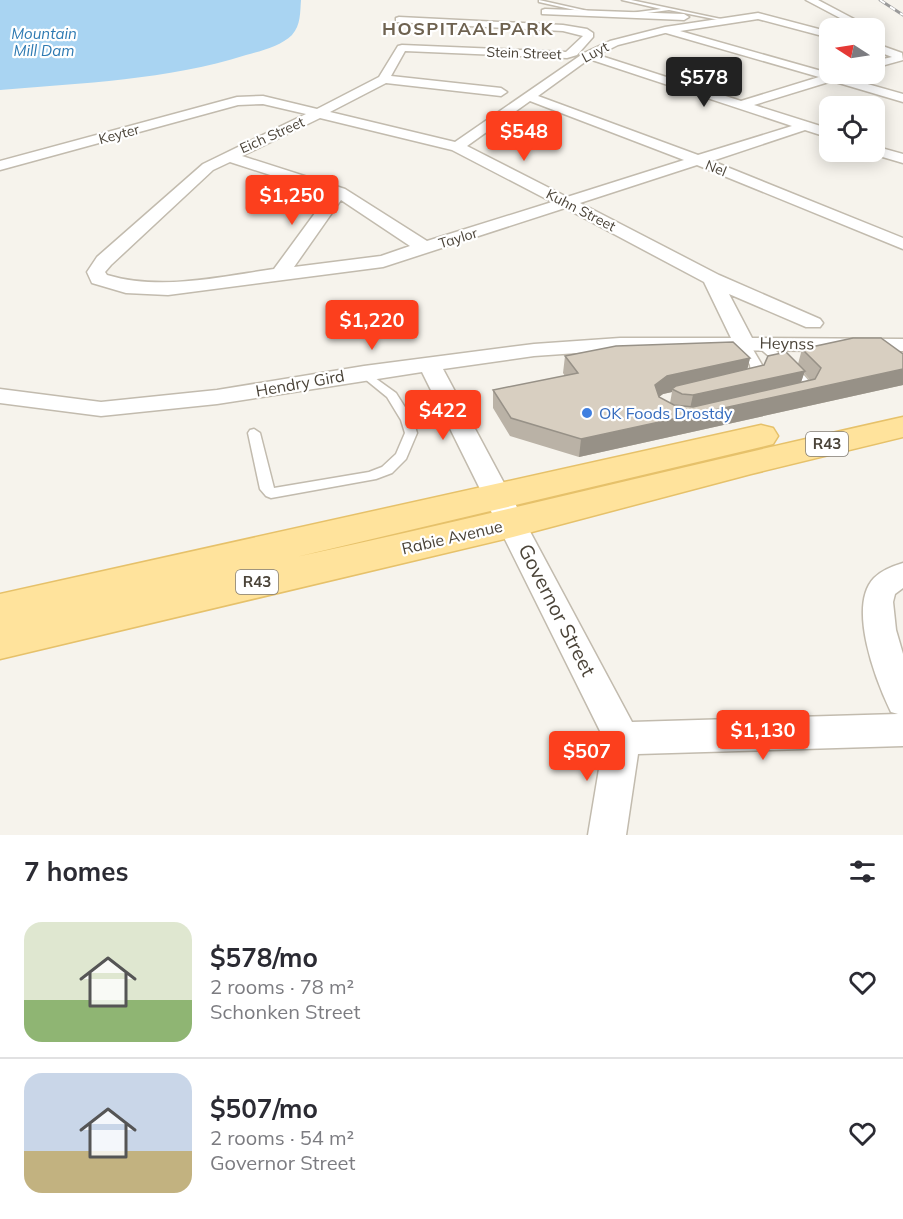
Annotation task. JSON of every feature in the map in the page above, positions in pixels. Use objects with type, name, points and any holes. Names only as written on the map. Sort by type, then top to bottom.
[{"type":"main road","name":"Rabie Avenue","points":[[0,641],[506,511],[903,404]]},
{"type":"main road","name":"Rabie Avenue","points":[[0,611],[751,462],[903,427]]},
{"type":"street","points":[[811,0],[846,18]]},
{"type":"street","name":"Eich Street","points":[[99,279],[96,272],[104,261],[208,167],[226,156],[319,114],[383,79],[400,34],[404,9]]},
{"type":"street","points":[[535,11],[721,19]]},
{"type":"street","name":"Luyt","points":[[457,147],[588,55],[614,43],[721,19],[758,16],[819,32]]},
{"type":"street","name":"Stein Street","points":[[563,28],[583,31],[590,35],[573,53],[559,55],[400,34],[563,28]]},
{"type":"street","points":[[665,30],[819,75]]},
{"type":"street","points":[[885,41],[901,52]]},
{"type":"street","points":[[885,48],[901,52]]},
{"type":"street","points":[[885,62],[898,59],[901,52]]},
{"type":"street","points":[[588,55],[819,130]]},
{"type":"street","points":[[383,79],[501,92]]},
{"type":"street","points":[[741,105],[819,82]]},
{"type":"street","points":[[853,84],[903,98]]},
{"type":"street","name":"Nel","points":[[527,96],[697,160],[903,244]]},
{"type":"street","name":"Kuhn Street","points":[[237,101],[263,100],[457,147],[712,279],[813,323]]},
{"type":"street","name":"Keyter","points":[[0,166],[237,101]]},
{"type":"street","name":"Taylor","points":[[99,279],[126,287],[168,290],[363,266],[569,204],[805,126]]},
{"type":"street","points":[[885,153],[903,159]]},
{"type":"street","points":[[226,156],[339,192],[425,248]]},
{"type":"street","points":[[282,275],[284,268],[339,192]]},
{"type":"street","points":[[712,279],[752,343]]},
{"type":"street","name":"Heynss","points":[[752,343],[903,345]]},
{"type":"street","name":"Hendry Gird","points":[[0,396],[46,404],[101,409],[157,405],[364,372],[545,349],[620,344],[752,343]]},
{"type":"street","name":"Governor Street","points":[[429,364],[622,738]]},
{"type":"street","points":[[903,574],[881,589],[877,603],[879,626],[903,701]]},
{"type":"street","points":[[607,835],[622,738],[903,730]]},
{"type":"lane","points":[[624,0],[721,19]]},
{"type":"lane","points":[[541,2],[587,12],[638,14],[669,9]]},
{"type":"lane","points":[[735,384],[755,378],[757,374],[752,343]]},
{"type":"lane","points":[[752,343],[804,381],[808,387],[805,392],[792,397]]},
{"type":"lane","points":[[254,433],[267,489],[272,493],[371,476],[387,470],[402,456],[411,433],[407,420],[392,395],[364,372]]},
{"type":"water","name":"Mountain Mill Dam","points":[[0,0],[301,0],[299,23],[292,35],[277,45],[258,52],[186,70],[155,75],[0,90]]},
{"type":"building","points":[[853,338],[881,338],[903,354],[903,369],[581,439],[511,418],[493,390],[578,373],[565,356],[616,346],[733,342],[750,358],[667,376],[655,385],[659,397],[674,405],[693,407],[815,379],[821,368],[802,349]]},
{"type":"building","points":[[786,352],[805,371],[693,395],[682,394],[672,389],[676,386],[764,365],[768,356]]},
{"type":"railway","points":[[880,0],[903,15]]},
{"type":"place","name":"OK Foods Drostdy","points":[[587,413]]},
{"type":"district","name":"HOSPITAALPARK","points":[[468,29]]}]
